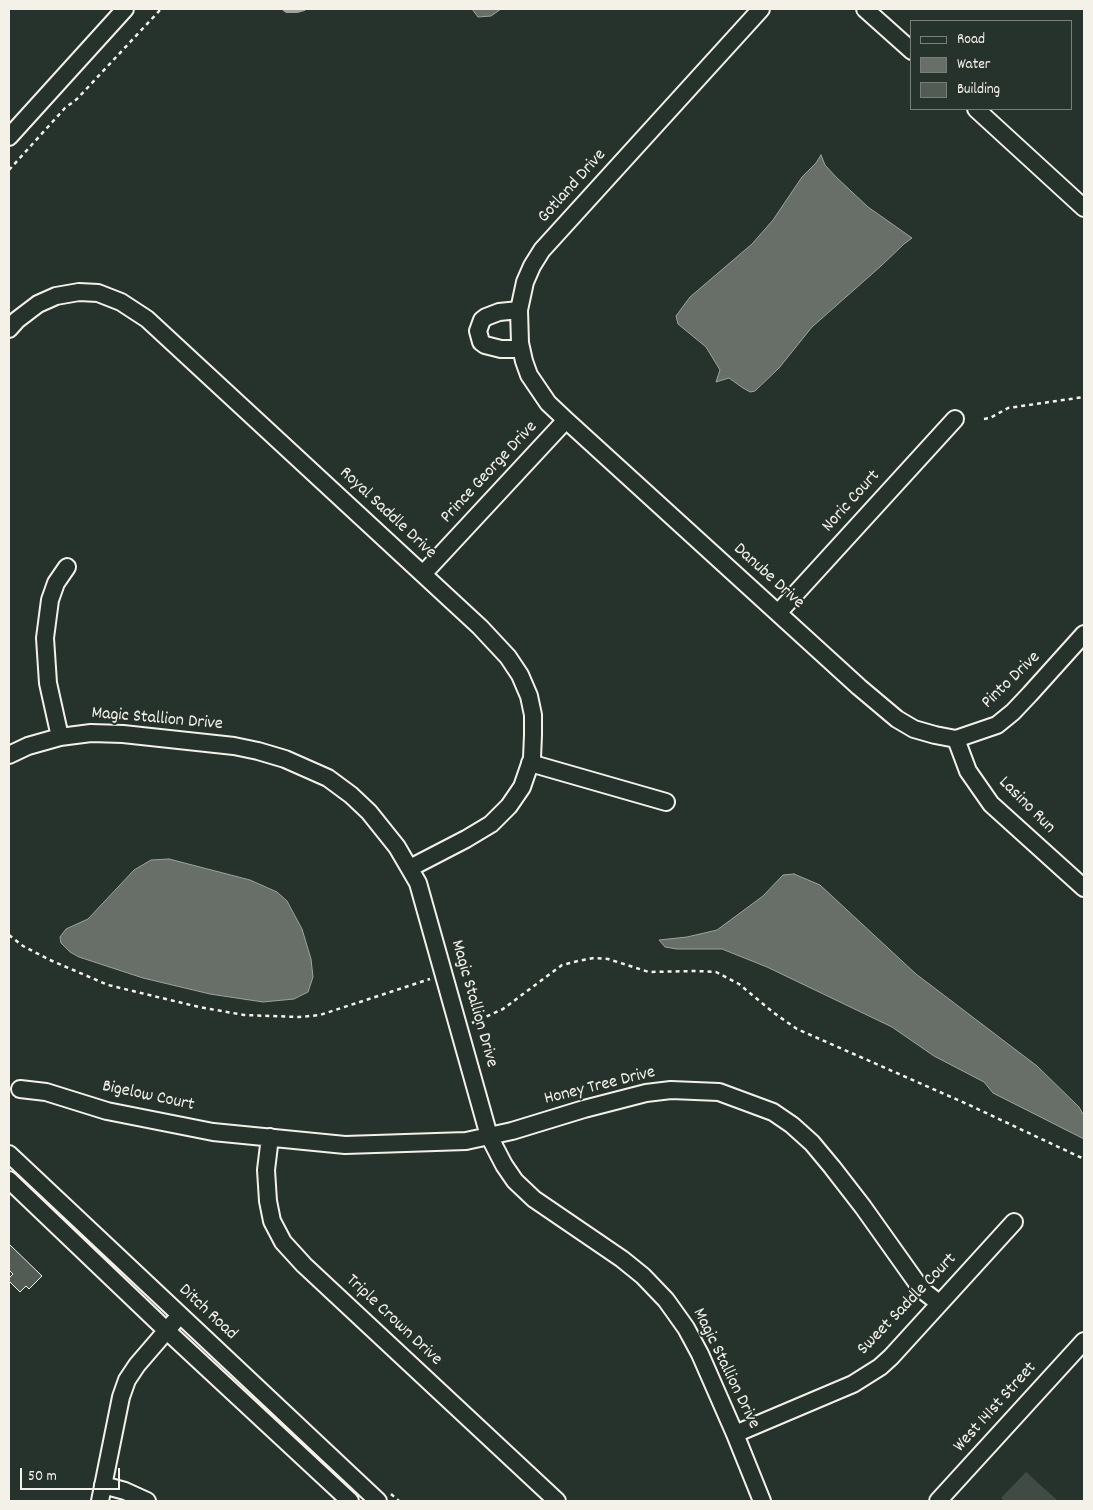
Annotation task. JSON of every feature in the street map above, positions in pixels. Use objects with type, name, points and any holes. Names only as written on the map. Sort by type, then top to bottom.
[{"type":"street","points":[[9,137],[125,9]]},
{"type":"street","name":"Gotland Drive","points":[[566,420],[548,403],[529,375],[524,361],[518,310],[525,282],[542,250],[761,9]]},
{"type":"street","points":[[865,9],[910,49]]},
{"type":"street","points":[[977,110],[1084,208]]},
{"type":"street","name":"Royal Saddle Drive","points":[[9,329],[17,320],[38,304],[56,296],[79,292],[98,293],[121,302],[147,319],[495,641],[520,675],[529,696],[533,714],[530,763],[522,787],[509,806],[491,824],[466,840],[410,868]]},
{"type":"street","points":[[518,310],[499,312],[486,317],[479,325],[478,331],[481,342],[485,345],[501,349],[522,349]]},
{"type":"street","name":"Noric Court","points":[[778,613],[956,418]]},
{"type":"street","name":"Prince George Drive","points":[[423,574],[566,420]]},
{"type":"street","name":"Danube Drive","points":[[566,420],[897,720],[914,729],[956,739]]},
{"type":"street","points":[[60,737],[48,683],[45,638],[50,600],[56,584],[67,567]]},
{"type":"street","name":"Pinto Drive","points":[[956,739],[997,725],[1013,712],[1084,634]]},
{"type":"street","name":"Magic Stallion Drive","points":[[9,755],[28,746],[60,737],[91,733],[123,734],[234,746],[285,758],[328,778],[369,812],[385,830],[418,883],[490,1136],[504,1166],[534,1199],[622,1259],[643,1276],[666,1300],[686,1328],[735,1434],[762,1501]]},
{"type":"street","name":"Lasino Run","points":[[956,739],[968,771],[991,804],[1084,888]]},
{"type":"street","points":[[530,763],[666,802]]},
{"type":"street","name":"Bigelow Court","points":[[20,1089],[46,1092],[107,1110],[166,1123],[213,1132],[270,1137]]},
{"type":"street","name":"Honey Tree Drive","points":[[270,1137],[345,1145],[466,1141],[646,1093],[671,1090],[719,1092],[773,1112],[792,1125],[812,1143],[863,1207],[922,1290],[939,1304]]},
{"type":"street","name":"Triple Crown Drive","points":[[270,1137],[266,1170],[268,1201],[272,1221],[283,1242],[304,1265],[557,1501]]},
{"type":"street","name":"Ditch Road","points":[[9,1154],[378,1501]]},
{"type":"street","points":[[9,1180],[166,1330],[350,1501]]},
{"type":"street","name":"Sweet Saddle Court","points":[[735,1434],[852,1384],[870,1374],[891,1358],[1014,1222]]},
{"type":"street","points":[[147,1501],[125,1491],[101,1493],[121,1397],[127,1380],[136,1365],[181,1315]]},
{"type":"street","name":"West 141st Street","points":[[938,1501],[1084,1341]]},
{"type":"path","points":[[9,170],[65,108],[78,99],[161,9]]},
{"type":"path","points":[[984,419],[990,418],[1008,408],[1084,397]]},
{"type":"path","points":[[9,935],[23,946],[50,960],[108,985],[199,1007],[244,1015],[299,1017],[320,1015],[444,974]]},
{"type":"path","points":[[458,1027],[483,1019],[503,1009],[562,965],[578,961],[594,958],[608,959],[649,972],[716,972],[739,984],[774,1013],[797,1028],[967,1104],[1084,1160]]},
{"type":"shaded area","points":[[1026,1472],[1058,1501],[1005,1501],[1001,1498]]},
{"type":"water","points":[[472,9],[501,9],[491,16],[478,17]]},
{"type":"water","points":[[821,155],[825,165],[868,207],[912,238],[812,327],[779,368],[755,391],[750,392],[729,378],[716,382],[720,370],[706,347],[678,324],[676,316],[690,297],[752,244],[773,220],[802,177]]},
{"type":"water","points":[[169,859],[250,880],[277,892],[287,901],[302,929],[311,959],[313,977],[308,992],[294,999],[263,1002],[210,994],[143,978],[79,957],[70,952],[61,943],[60,937],[66,929],[88,919],[134,870],[151,860]]},
{"type":"water","points":[[794,874],[820,885],[916,974],[1037,1066],[1079,1107],[1084,1116],[1084,1139],[993,1093],[984,1082],[934,1056],[892,1027],[767,967],[722,949],[677,949],[665,947],[659,940],[687,937],[717,930],[763,896],[783,875]]},
{"type":"building","points":[[9,1244],[42,1276],[29,1289],[26,1286],[20,1292],[9,1281],[13,1274],[9,1270]]},
{"type":"waterway","points":[[284,9],[287,11],[304,9]]}]
